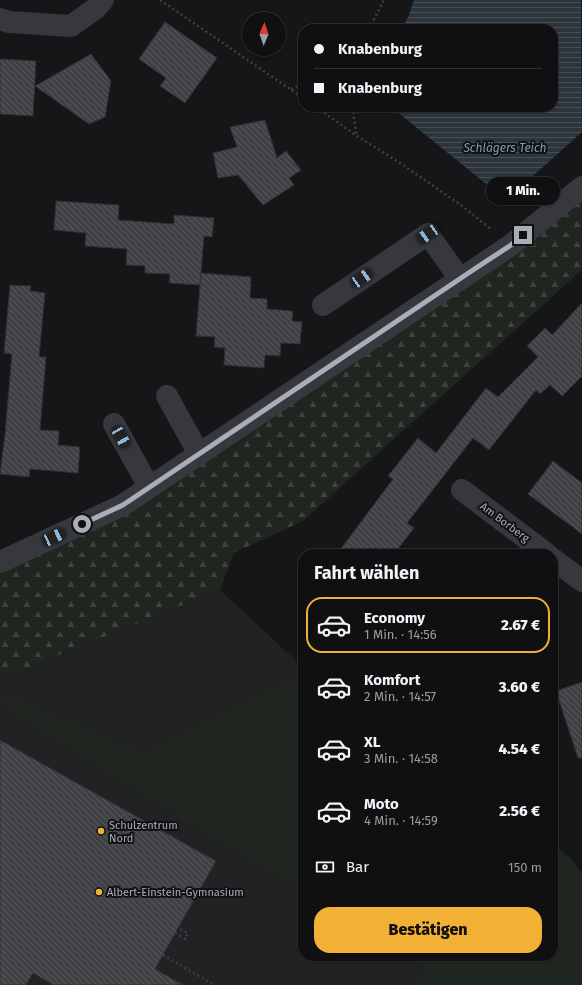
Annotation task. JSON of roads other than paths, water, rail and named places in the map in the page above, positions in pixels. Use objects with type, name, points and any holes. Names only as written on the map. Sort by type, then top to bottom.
[{"type":"street","points":[[0,19],[9,22],[71,26],[96,8],[103,0]]},
{"type":"street","points":[[0,562],[123,505],[511,245],[582,187]]},
{"type":"street","points":[[323,305],[428,234],[460,279]]},
{"type":"street","points":[[167,396],[199,454]]},
{"type":"street","points":[[114,424],[149,488]]},
{"type":"street","name":"Am Borberg","points":[[462,490],[540,549]]},
{"type":"street","points":[[558,563],[582,581]]},
{"type":"water","name":"Schlägers Teich","points":[[414,0],[581,0],[582,132],[506,200],[397,112],[558,112],[558,24],[404,24]]},
{"type":"place","name":"Schulzentrum Nord","points":[[101,831]]},
{"type":"place","name":"Albert-Einstein-Gymnasium","points":[[99,892]]}]
